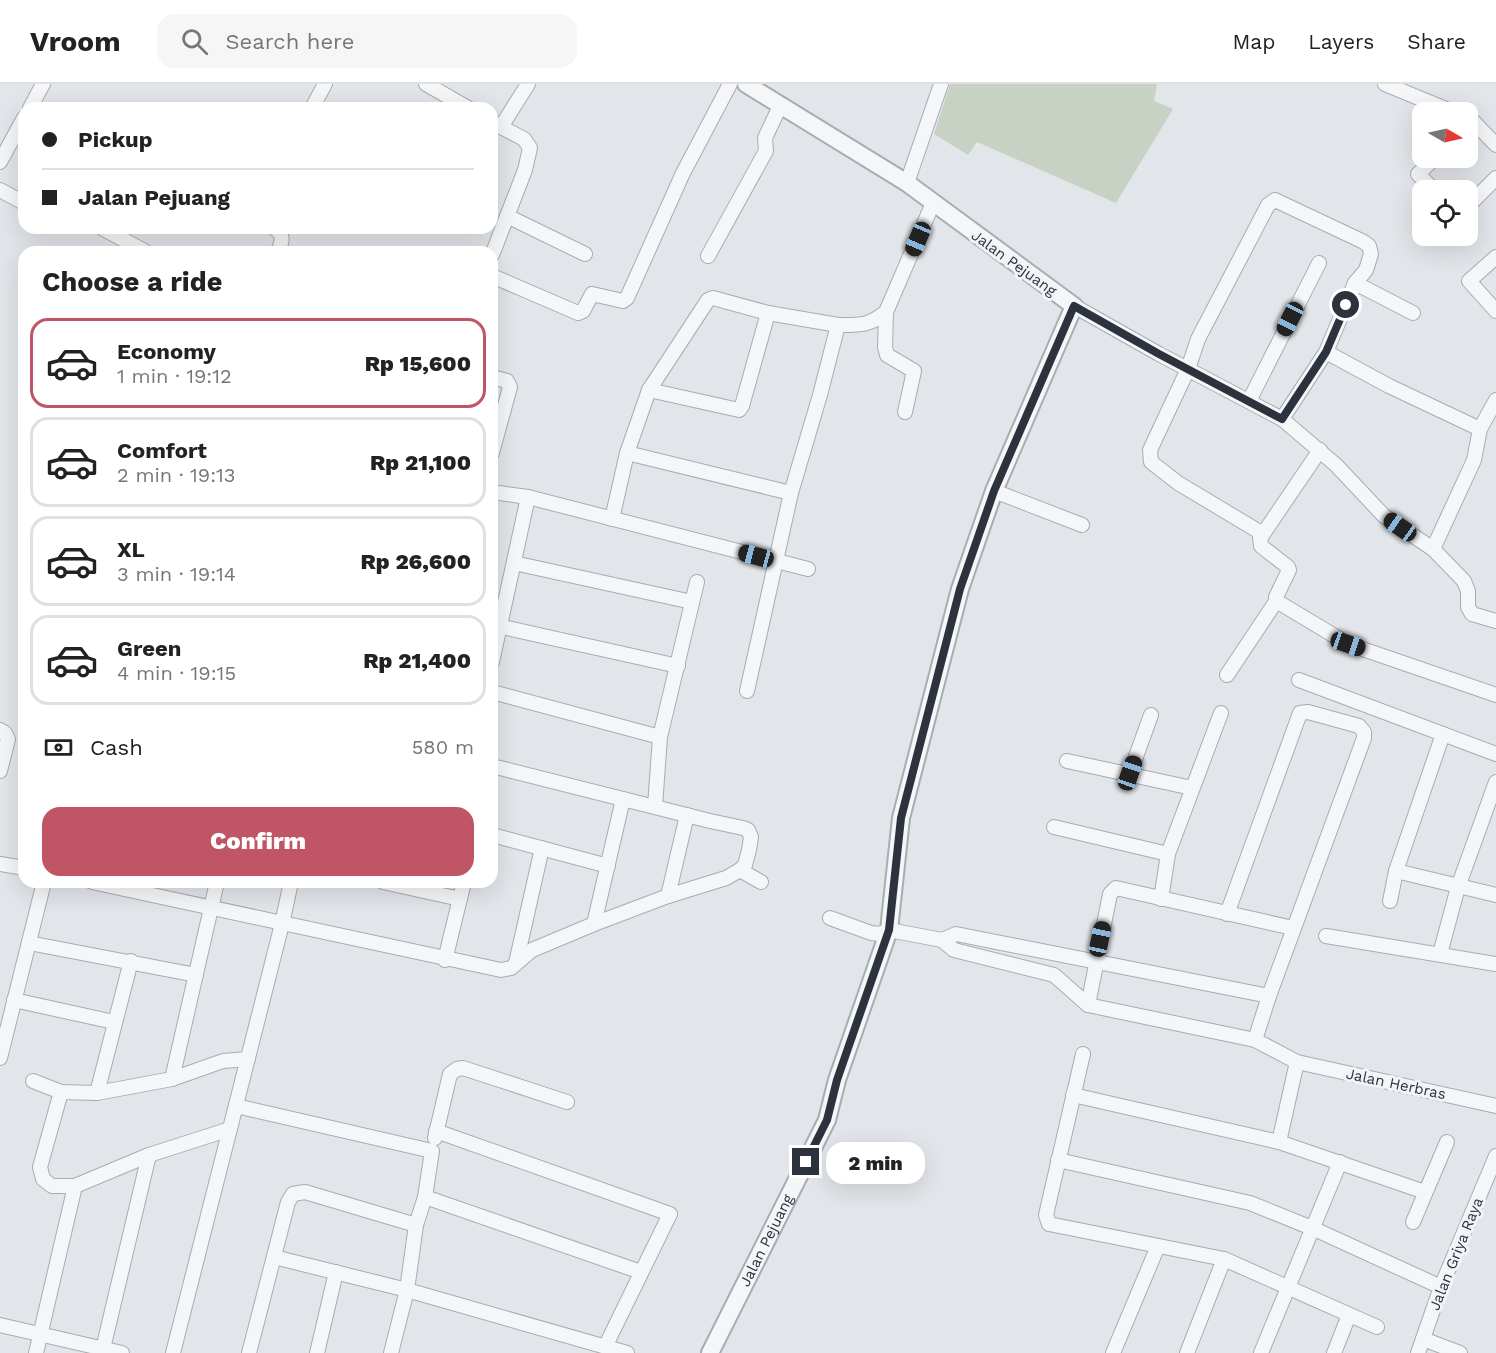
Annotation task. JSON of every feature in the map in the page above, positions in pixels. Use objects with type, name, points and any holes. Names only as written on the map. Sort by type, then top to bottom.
[{"type":"street","points":[[33,102],[43,84]]},
{"type":"street","points":[[315,102],[325,84]]},
{"type":"street","points":[[426,84],[458,102]]},
{"type":"street","points":[[498,123],[528,84]]},
{"type":"street","points":[[498,279],[578,313],[583,311],[592,294],[623,301],[627,298],[683,173],[730,84]]},
{"type":"street","name":"Jalan Pejuang","points":[[710,1353],[827,1120],[837,1080],[889,930],[901,818],[960,589],[994,491],[1074,306],[907,183],[746,84]]},
{"type":"street","points":[[907,183],[941,84]]},
{"type":"street","points":[[1385,84],[1429,102]]},
{"type":"street","points":[[708,256],[765,151],[765,138],[780,106]]},
{"type":"street","points":[[495,246],[525,170],[530,148],[524,139],[498,125]]},
{"type":"street","points":[[0,162],[18,129]]},
{"type":"street","points":[[1478,129],[1496,145]]},
{"type":"street","points":[[1424,168],[1418,174],[1424,180]]},
{"type":"street","points":[[1478,196],[1496,178]]},
{"type":"street","points":[[0,190],[18,200]]},
{"type":"street","points":[[1263,534],[1178,483],[1151,462],[1150,450],[1188,369],[1198,339],[1271,201],[1279,202],[1367,244],[1371,251],[1366,270],[1355,283],[1326,352],[1282,419]]},
{"type":"street","points":[[905,412],[914,371],[886,355],[886,312],[933,203]]},
{"type":"street","points":[[507,216],[585,254]]},
{"type":"street","points":[[113,234],[135,246]]},
{"type":"street","points":[[1496,257],[1469,281],[1496,312]]},
{"type":"street","points":[[1250,401],[1318,262]]},
{"type":"street","points":[[1355,283],[1413,313]]},
{"type":"street","points":[[612,519],[627,453],[649,390],[708,300],[713,298],[768,313],[838,325],[867,324],[876,321],[886,312]]},
{"type":"street","points":[[1074,306],[1282,419],[1320,450],[1384,516],[1432,549],[1466,583],[1468,607],[1472,614],[1496,621]]},
{"type":"street","points":[[649,390],[739,410],[768,313]]},
{"type":"street","points":[[747,691],[791,493],[838,325]]},
{"type":"street","points":[[1326,352],[1480,429]]},
{"type":"street","points":[[498,379],[510,384],[498,430]]},
{"type":"street","points":[[1432,549],[1474,460],[1480,429],[1496,400]]},
{"type":"street","points":[[1227,675],[1277,600],[1276,597],[1289,570],[1261,546],[1260,537],[1320,450]]},
{"type":"street","points":[[627,453],[791,493]]},
{"type":"street","points":[[994,491],[1082,525]]},
{"type":"street","points":[[498,493],[528,498],[808,569]]},
{"type":"street","points":[[528,498],[498,626],[678,666]]},
{"type":"street","points":[[514,563],[692,602]]},
{"type":"street","points":[[655,806],[660,737],[697,582]]},
{"type":"street","points":[[1277,600],[1348,644],[1496,695]]},
{"type":"street","points":[[1299,680],[1496,754]]},
{"type":"street","points":[[498,694],[660,737]]},
{"type":"street","points":[[1227,914],[1300,714],[1308,712],[1359,726],[1364,732],[1364,738],[1293,928],[1256,1040]]},
{"type":"street","points":[[1161,899],[1168,854],[1221,713]]},
{"type":"street","points":[[1130,773],[1150,715]]},
{"type":"street","points":[[0,730],[8,739],[0,771]]},
{"type":"street","points":[[1390,901],[1396,871],[1443,734]]},
{"type":"street","points":[[1067,761],[1192,788]]},
{"type":"street","points":[[118,888],[445,960],[494,970],[505,970],[532,950],[668,896],[726,878],[744,865],[751,837],[748,830],[498,768]]},
{"type":"street","points":[[1440,954],[1458,887],[1496,782]]},
{"type":"street","points":[[594,924],[623,799]]},
{"type":"street","points":[[668,896],[687,816]]},
{"type":"street","points":[[1054,826],[1168,854]]},
{"type":"street","points":[[498,837],[608,866]]},
{"type":"street","points":[[516,963],[542,848]]},
{"type":"street","points":[[0,864],[18,867]]},
{"type":"street","points":[[740,870],[761,882]]},
{"type":"street","points":[[1396,871],[1496,895]]},
{"type":"street","points":[[0,1058],[43,888]]},
{"type":"street","points":[[172,1079],[215,888]]},
{"type":"street","points":[[173,1353],[290,888]]},
{"type":"street","points":[[410,888],[460,899]]},
{"type":"street","points":[[445,960],[463,888]]},
{"type":"street","points":[[1088,1005],[1110,894],[1120,888],[1293,928]]},
{"type":"street","points":[[830,918],[871,933],[880,934],[889,930],[942,940],[954,950],[1054,975],[1088,1005]]},
{"type":"street","points":[[942,940],[956,934],[1269,996]]},
{"type":"street","points":[[1326,936],[1496,964]]},
{"type":"street","points":[[29,943],[196,975]]},
{"type":"street","points":[[1054,975],[1058,955]]},
{"type":"street","points":[[97,1093],[131,961]]},
{"type":"street","points":[[14,1000],[114,1022]]},
{"type":"street","name":"Jalan Herbras","points":[[1088,1005],[1256,1040],[1297,1062],[1496,1106]]},
{"type":"street","points":[[1083,1054],[1046,1215],[1049,1224],[1224,1259],[1377,1327]]},
{"type":"street","points":[[33,1081],[61,1092],[97,1093],[172,1079],[224,1060],[248,1059]]},
{"type":"street","points":[[1279,1142],[1297,1062]]},
{"type":"street","points":[[391,1353],[407,1290],[416,1225],[425,1197],[436,1131],[450,1074],[463,1068],[567,1102]]},
{"type":"street","points":[[61,1092],[40,1167],[43,1179],[52,1186],[75,1186],[149,1155],[230,1129]]},
{"type":"street","points":[[1073,1095],[1279,1142],[1425,1192]]},
{"type":"street","points":[[236,1106],[432,1151]]},
{"type":"street","points":[[436,1131],[670,1214],[605,1347]]},
{"type":"street","points":[[1413,1222],[1447,1142]]},
{"type":"street","points":[[102,1351],[149,1155]]},
{"type":"street","name":"Jalan Griya Raya","points":[[1418,1353],[1441,1287],[1496,1155]]},
{"type":"street","points":[[1058,1160],[1250,1203],[1312,1228],[1441,1287]]},
{"type":"street","points":[[1262,1353],[1340,1162]]},
{"type":"street","points":[[36,1353],[75,1186]]},
{"type":"street","points":[[249,1353],[288,1202],[293,1194],[305,1192],[416,1225]]},
{"type":"street","points":[[425,1197],[641,1272]]},
{"type":"street","points":[[1113,1353],[1158,1246]]},
{"type":"street","points":[[274,1257],[407,1290],[627,1353]]},
{"type":"street","points":[[1187,1353],[1224,1259]]},
{"type":"street","points":[[317,1353],[336,1272]]},
{"type":"street","points":[[1334,1353],[1349,1315]]},
{"type":"street","points":[[0,1325],[41,1333],[102,1351],[122,1353]]},
{"type":"street","points":[[1424,1339],[1460,1353]]},
{"type":"green space","points":[[950,84],[1157,84],[1154,101],[1173,109],[1116,203],[977,142],[968,155],[934,134]]},
{"type":"route","points":[[806,1162],[827,1120],[837,1080],[889,930],[901,818],[960,589],[994,491],[1074,306],[1282,419],[1326,352],[1346,305]]}]
